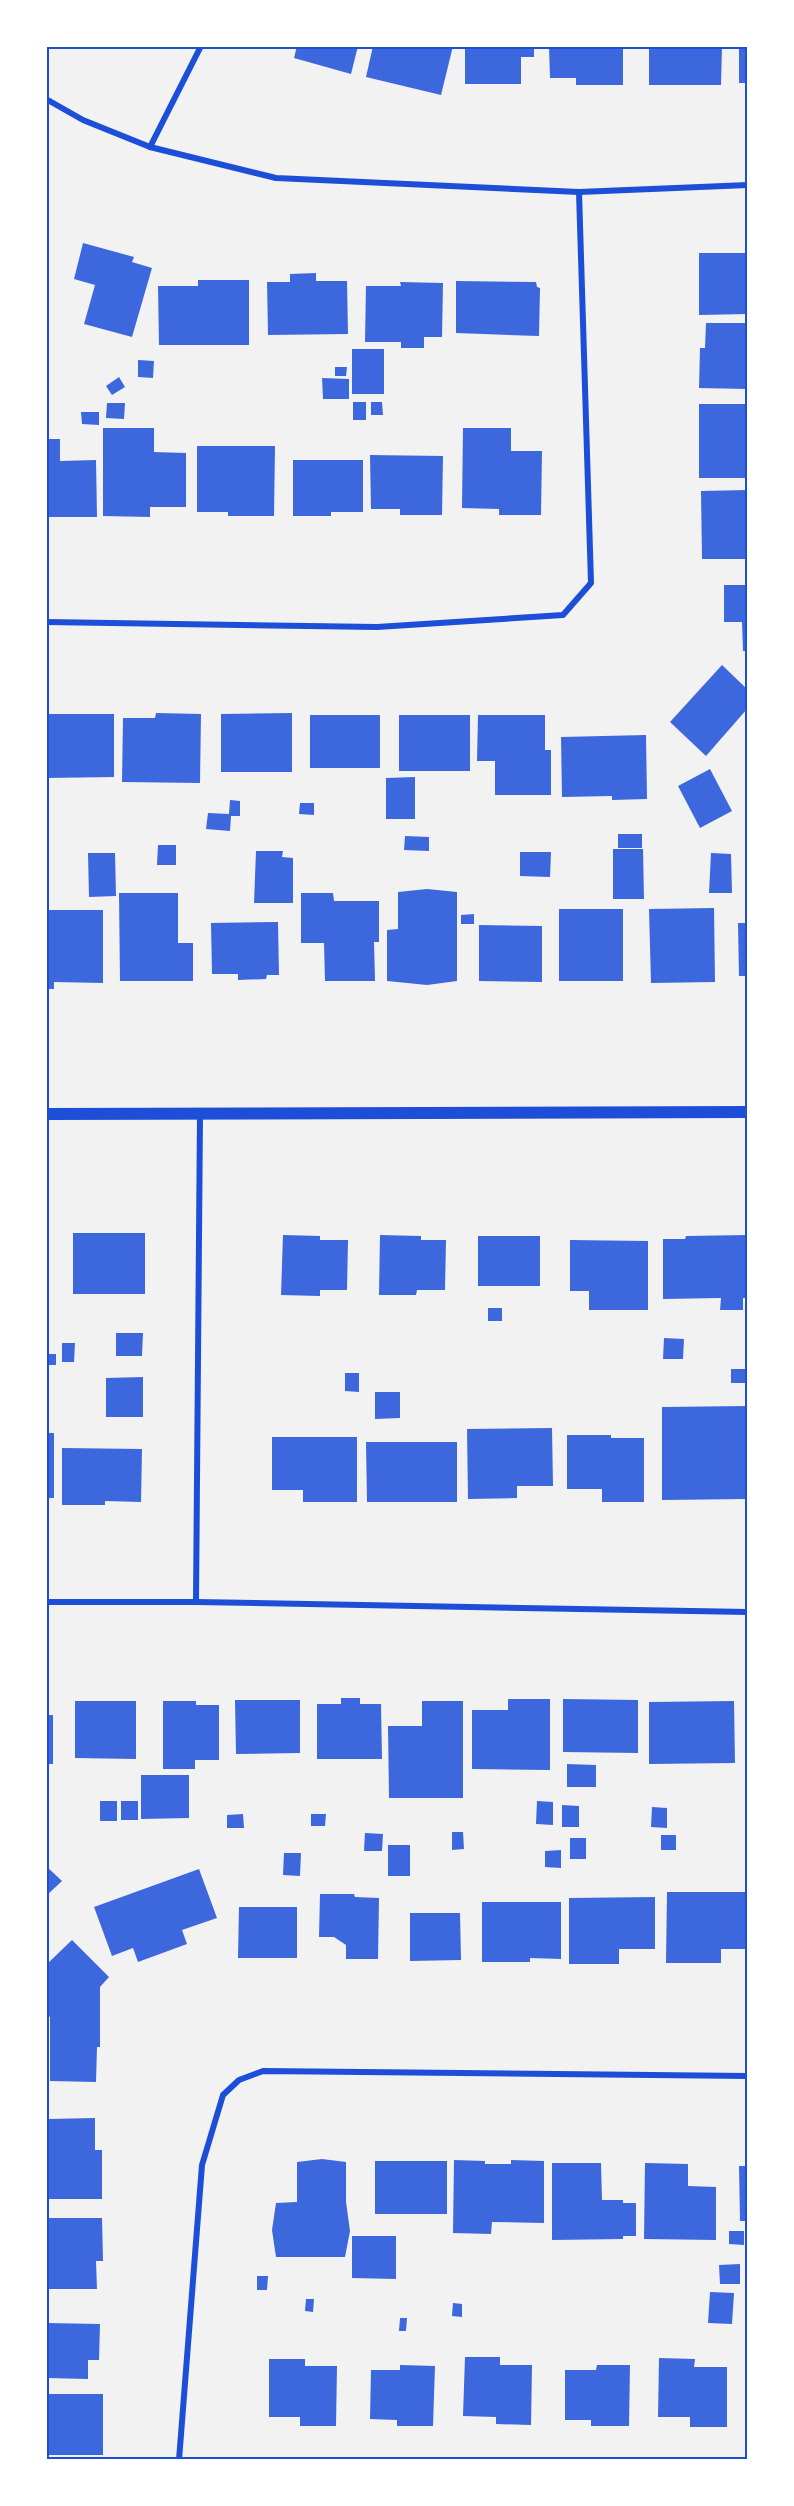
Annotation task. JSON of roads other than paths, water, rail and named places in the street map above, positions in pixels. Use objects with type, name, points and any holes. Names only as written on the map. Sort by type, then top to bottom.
[{"type":"main road","points":[[46,1114],[747,1112]]},
{"type":"street","points":[[150,147],[201,46]]},
{"type":"street","points":[[46,99],[83,120],[150,147],[276,178],[579,192],[747,184]]},
{"type":"street","points":[[46,622],[377,627],[563,615],[591,583],[579,192]]},
{"type":"street","points":[[196,1602],[200,1115]]},
{"type":"street","points":[[46,1602],[196,1602],[747,1612]]},
{"type":"street","points":[[179,2460],[202,2165],[223,2096],[239,2080],[263,2071],[747,2076]]}]
